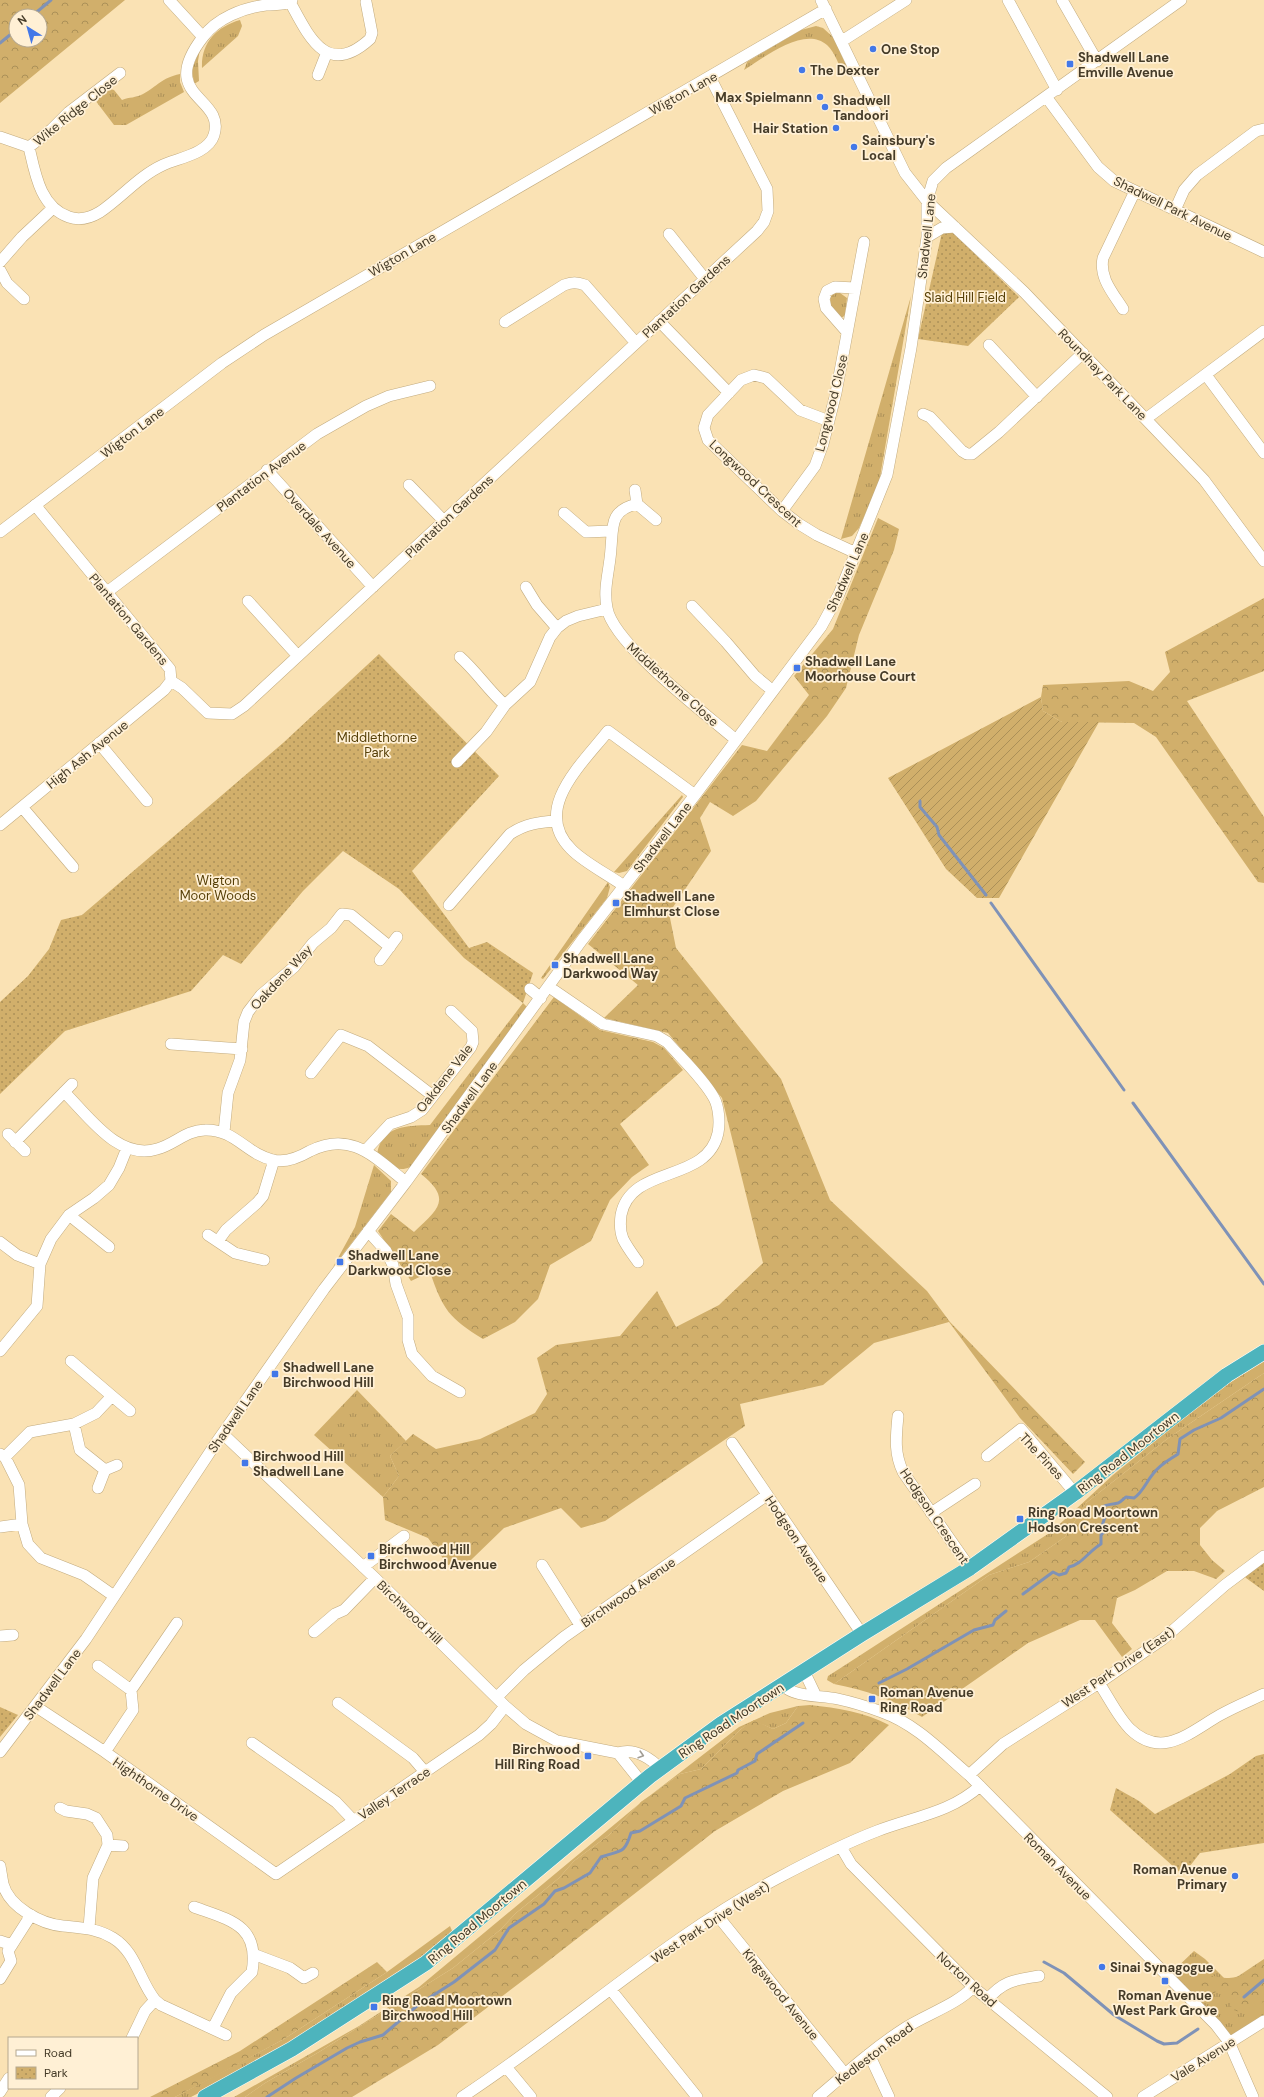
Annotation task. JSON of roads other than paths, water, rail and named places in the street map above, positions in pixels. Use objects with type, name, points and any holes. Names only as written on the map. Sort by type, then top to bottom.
[{"type":"highway","name":"Ring Road Moortown","points":[[205,2097],[292,2049],[426,1963],[642,1783],[721,1724],[804,1670],[970,1568],[1075,1493],[1227,1375],[1264,1352]]},
{"type":"street","points":[[169,0],[203,37]]},
{"type":"street","points":[[842,41],[906,0]]},
{"type":"street","points":[[1008,0],[1057,90]]},
{"type":"street","points":[[1062,0],[1097,61]]},
{"type":"street","name":"Shadwell Lane","points":[[0,1752],[86,1639],[223,1434],[324,1289],[406,1182],[582,940],[695,795],[821,627],[832,609],[887,475],[911,348],[927,237],[927,201],[933,181],[946,168],[1047,98],[1181,0]]},
{"type":"street","points":[[0,137],[29,147],[40,188],[53,208],[65,216],[76,220],[87,219],[100,212],[143,176],[162,165],[198,151],[207,145],[214,137],[215,126],[213,117],[191,89],[186,79],[186,69],[189,60],[203,37],[212,26],[235,13],[265,5],[281,5],[291,1],[319,48],[327,52],[345,54],[370,39],[372,32],[366,2]]},
{"type":"street","name":"Roundhay Park Lane","points":[[824,5],[905,173],[927,201],[1024,292],[1147,418],[1204,480],[1264,561]]},
{"type":"street","name":"Wigton Lane","points":[[0,532],[222,363],[264,335],[710,77],[824,5]]},
{"type":"street","points":[[318,75],[327,52]]},
{"type":"street","name":"Wike Ridge Close","points":[[29,147],[52,129],[69,112],[120,73]]},
{"type":"street","name":"Plantation Gardens","points":[[35,505],[170,669],[171,681],[182,688],[208,712],[222,715],[232,714],[244,706],[373,587],[705,279],[764,222],[768,211],[768,189],[710,77]]},
{"type":"street","name":"Shadwell Park Avenue","points":[[1047,98],[1098,167],[1114,181],[1264,252]]},
{"type":"street","points":[[1175,210],[1184,190],[1197,175],[1256,131],[1264,129]]},
{"type":"street","points":[[1123,309],[1106,281],[1102,266],[1103,258],[1135,191]]},
{"type":"street","points":[[0,262],[22,237],[53,208]]},
{"type":"street","points":[[927,237],[942,228],[955,227]]},
{"type":"street","points":[[669,234],[705,279]]},
{"type":"street","name":"Longwood Close","points":[[782,511],[815,466],[829,421],[864,242]]},
{"type":"street","points":[[0,270],[8,283],[24,299]]},
{"type":"street","points":[[505,322],[564,285],[574,282],[585,285],[636,343]]},
{"type":"street","points":[[847,332],[826,308],[824,299],[827,291],[835,287],[855,288]]},
{"type":"street","points":[[659,321],[729,393]]},
{"type":"street","points":[[1147,418],[1264,331]]},
{"type":"street","points":[[989,345],[1037,397]]},
{"type":"street","points":[[923,414],[930,417],[962,451],[967,454],[972,454],[1037,397],[1083,353]]},
{"type":"street","name":"Longwood Crescent","points":[[829,421],[800,410],[766,378],[760,375],[747,376],[729,393],[708,415],[704,428],[708,440],[782,511],[816,535],[856,553]]},
{"type":"street","points":[[1206,375],[1264,453]]},
{"type":"street","name":"Plantation Avenue","points":[[107,592],[267,470],[317,434],[366,406],[389,396],[430,386]]},
{"type":"street","name":"Overdale Avenue","points":[[267,470],[373,587]]},
{"type":"street","points":[[409,485],[444,521]]},
{"type":"street","points":[[635,490],[637,504],[643,507],[656,520]]},
{"type":"street","name":"Middlethorne Close","points":[[637,504],[627,506],[617,515],[612,523],[611,551],[604,588],[607,609],[611,621],[639,656],[736,740]]},
{"type":"street","points":[[564,513],[586,532],[611,531]]},
{"type":"street","points":[[526,587],[537,605],[557,628]]},
{"type":"street","points":[[248,601],[298,656]]},
{"type":"street","points":[[692,606],[755,676],[773,691]]},
{"type":"street","points":[[457,762],[477,742],[505,705],[530,682],[550,637],[557,628],[566,621],[578,616],[607,609]]},
{"type":"street","points":[[460,657],[478,674],[487,688],[505,705]]},
{"type":"street","name":"High Ash Avenue","points":[[0,825],[164,690],[171,681]]},
{"type":"street","points":[[624,886],[571,850],[563,839],[556,821],[559,798],[565,786],[608,731],[695,795]]},
{"type":"street","points":[[99,743],[147,801]]},
{"type":"street","points":[[22,806],[73,867]]},
{"type":"street","points":[[449,905],[510,834],[528,824],[556,821]]},
{"type":"street","name":"Oakdene Way","points":[[224,1132],[228,1094],[240,1060],[242,1049],[244,1022],[248,1012],[261,995],[294,967],[313,943],[331,928],[342,914],[351,915],[390,947]]},
{"type":"street","points":[[380,960],[397,938]]},
{"type":"street","points":[[549,987],[603,1024],[657,1036],[667,1042],[714,1098],[718,1112],[719,1128],[716,1142],[709,1153],[681,1171],[638,1187],[623,1208],[620,1223],[623,1238],[638,1262]]},
{"type":"street","points":[[530,989],[541,998]]},
{"type":"street","name":"Oakdene Vale","points":[[365,1151],[390,1124],[413,1116],[422,1110],[468,1052],[473,1042],[472,1031],[469,1026],[451,1011]]},
{"type":"street","points":[[311,1073],[342,1035],[368,1046],[433,1096]]},
{"type":"street","points":[[171,1044],[242,1049]]},
{"type":"street","points":[[24,1151],[12,1138],[68,1088],[106,1133],[127,1148],[144,1152],[157,1150],[192,1132],[203,1130],[224,1132],[255,1152],[274,1160],[294,1159],[324,1145],[335,1143],[357,1146],[406,1182]]},
{"type":"street","points":[[0,1351],[36,1306],[40,1264],[51,1239],[69,1215],[94,1198],[109,1185],[119,1168],[127,1148]]},
{"type":"street","points":[[218,1241],[226,1230],[263,1196],[274,1160]]},
{"type":"street","points":[[69,1215],[109,1247]]},
{"type":"street","points":[[368,1231],[386,1251],[393,1265],[396,1284],[408,1317],[408,1340],[412,1354],[432,1376],[460,1392]]},
{"type":"street","points":[[208,1235],[235,1253],[264,1260]]},
{"type":"street","points":[[0,1242],[17,1255],[40,1264]]},
{"type":"street","points":[[71,1361],[130,1411]]},
{"type":"street","points":[[112,1396],[96,1413],[74,1424],[30,1432],[2,1456],[18,1485],[22,1524],[28,1544],[41,1558],[84,1575],[114,1596]]},
{"type":"street","name":"Hodgson Crescent","points":[[898,1416],[895,1447],[903,1472],[970,1568]]},
{"type":"street","points":[[74,1424],[80,1450],[105,1470]]},
{"type":"street","name":"The Pines","points":[[987,1456],[1021,1429],[1075,1493]]},
{"type":"street","name":"Birchwood Hill","points":[[223,1434],[375,1578],[505,1706],[526,1724],[557,1741],[618,1753],[624,1751],[644,1756],[649,1758],[661,1769]]},
{"type":"street","name":"Hodgson Avenue","points":[[732,1443],[862,1634]]},
{"type":"street","points":[[98,1488],[105,1470],[117,1465]]},
{"type":"street","points":[[931,1514],[975,1484]]},
{"type":"street","name":"Birchwood Avenue","points":[[497,1698],[545,1652],[580,1625],[767,1495]]},
{"type":"street","points":[[0,1527],[22,1524]]},
{"type":"street","points":[[363,1567],[404,1536]]},
{"type":"street","name":"West Park Drive (East)","points":[[969,1775],[1003,1744],[1099,1683],[1163,1639],[1225,1585],[1264,1556]]},
{"type":"street","points":[[542,1565],[580,1625]]},
{"type":"street","points":[[320,1631],[335,1614],[344,1610],[375,1578]]},
{"type":"street","points":[[105,1752],[133,1710],[131,1690],[177,1623]]},
{"type":"street","points":[[0,1636],[13,1635]]},
{"type":"street","points":[[98,1666],[131,1690]]},
{"type":"street","points":[[804,1670],[815,1694]]},
{"type":"street","points":[[1099,1683],[1129,1728],[1140,1738],[1154,1743],[1168,1743],[1182,1739],[1220,1715],[1264,1694]]},
{"type":"street","name":"Roman Avenue","points":[[782,1685],[787,1689],[801,1694],[815,1694],[839,1699],[883,1712],[905,1723],[925,1737],[969,1775],[1216,2025],[1229,2042],[1252,2097]]},
{"type":"street","points":[[338,1703],[413,1758],[425,1772]]},
{"type":"street","name":"Highthorne Drive","points":[[35,1706],[105,1752],[276,1874]]},
{"type":"street","name":"Valley Terrace","points":[[276,1874],[479,1735],[492,1724],[505,1706]]},
{"type":"street","points":[[252,1743],[336,1802],[354,1820]]},
{"type":"street","points":[[618,1753],[642,1783]]},
{"type":"street","name":"West Park Drive (West)","points":[[462,2097],[507,2068],[611,1990],[717,1915],[777,1878],[877,1831],[953,1805],[966,1798],[980,1786]]},
{"type":"street","points":[[60,1808],[66,1811],[87,1814],[96,1818],[107,1835],[108,1845],[92,1878],[89,1928]]},
{"type":"street","points":[[108,1845],[123,1846]]},
{"type":"street","name":"Norton Road","points":[[841,1847],[851,1864],[973,1987],[1107,2097]]},
{"type":"street","points":[[0,1866],[3,1884],[7,1891],[31,1915],[51,1924],[89,1928],[113,1938],[128,1950],[155,2000],[161,2005],[226,2034]]},
{"type":"street","points":[[194,1907],[240,1926],[247,1932],[253,1954],[252,1972],[230,1994],[213,2028]]},
{"type":"street","points":[[0,1979],[11,1961],[8,1951],[31,1915]]},
{"type":"street","name":"Kingswood Avenue","points":[[717,1915],[845,2074]]},
{"type":"street","points":[[0,1941],[12,1946]]},
{"type":"street","points":[[253,1954],[290,1968],[304,1978],[313,1973]]},
{"type":"street","points":[[988,1999],[996,1990],[1007,1982],[1039,1976]]},
{"type":"street","name":"Kedleston Road","points":[[818,2097],[869,2054],[905,2028],[963,1996],[973,1987]]},
{"type":"street","points":[[611,1990],[697,2097]]},
{"type":"street","points":[[132,2037],[145,2011],[155,2000]]},
{"type":"street","name":"Vale Avenue","points":[[1143,2097],[1264,2021]]},
{"type":"street","points":[[869,2054],[889,2097]]},
{"type":"street","points":[[507,2068],[530,2097]]},
{"type":"street","points":[[0,2092],[8,2080]]},
{"type":"waterway","points":[[42,8],[51,0]]},
{"type":"waterway","points":[[0,43],[8,36]]},
{"type":"waterway","points":[[920,801],[920,807],[937,827],[939,835],[986,895]]},
{"type":"waterway","points":[[991,903],[1124,1090]]},
{"type":"waterway","points":[[1133,1103],[1264,1284]]},
{"type":"waterway","points":[[1023,1594],[1053,1572],[1059,1575],[1066,1573],[1069,1567],[1077,1564],[1101,1544],[1101,1535],[1104,1532],[1102,1526],[1105,1517],[1097,1515],[1101,1508],[1106,1505],[1118,1503],[1126,1497],[1134,1498],[1137,1496],[1158,1468],[1178,1454],[1180,1439],[1194,1430],[1221,1418],[1264,1389]]},
{"type":"waterway","points":[[879,1683],[907,1669],[974,1630],[993,1625],[995,1620],[1006,1611]]},
{"type":"waterway","points":[[267,2097],[347,2048],[360,2042],[383,2035],[418,2005],[454,1982],[495,1950],[509,1928],[544,1904],[555,1891],[564,1888],[590,1873],[601,1857],[621,1851],[629,1840],[631,1833],[640,1831],[681,1806],[685,1798],[737,1773],[738,1770],[755,1761],[757,1754],[803,1723]]},
{"type":"waterway","points":[[1044,1962],[1064,1973],[1114,2015],[1157,2041],[1164,2044],[1177,2043],[1198,2029]]},
{"type":"waterway","points":[[1244,1997],[1264,1980]]},
{"type":"place","name":"One Stop","points":[[873,49]]},
{"type":"place","name":"Shadwell Lane Emville Avenue","points":[[1070,64]]},
{"type":"place","name":"The Dexter","points":[[802,70]]},
{"type":"place","name":"Max Spielmann","points":[[820,97]]},
{"type":"place","name":"Shadwell Tandoori","points":[[825,107]]},
{"type":"place","name":"Hair Station","points":[[836,128]]},
{"type":"place","name":"Sainsbury's Local","points":[[854,147]]},
{"type":"place","name":"Shadwell Lane Moorhouse Court","points":[[797,668]]},
{"type":"place","name":"Shadwell Lane Elmhurst Close","points":[[616,903]]},
{"type":"place","name":"Shadwell Lane Darkwood Way","points":[[555,965]]},
{"type":"place","name":"Shadwell Lane Darkwood Close","points":[[340,1262]]},
{"type":"place","name":"Shadwell Lane Birchwood Hill","points":[[275,1374]]},
{"type":"place","name":"Birchwood Hill Shadwell Lane","points":[[245,1463]]},
{"type":"place","name":"Ring Road Moortown Hodson Crescent","points":[[1020,1519]]},
{"type":"place","name":"Birchwood Hill Birchwood Avenue","points":[[371,1556]]},
{"type":"place","name":"Roman Avenue Ring Road","points":[[872,1699]]},
{"type":"place","name":"Birchwood Hill Ring Road","points":[[588,1756]]},
{"type":"place","name":"Roman Avenue Primary","points":[[1235,1876]]},
{"type":"place","name":"Sinai Synagogue","points":[[1102,1967]]},
{"type":"place","name":"Roman Avenue West Park Grove","points":[[1165,1981]]},
{"type":"place","name":"Ring Road Moortown Birchwood Hill","points":[[374,2007]]},
{"type":"park label","name":"Slaid Hill Field","points":[[965,297]]},
{"type":"park label","name":"Middlethorne Park","points":[[377,744]]},
{"type":"park label","name":"Wigton Moor Woods","points":[[218,888]]}]
